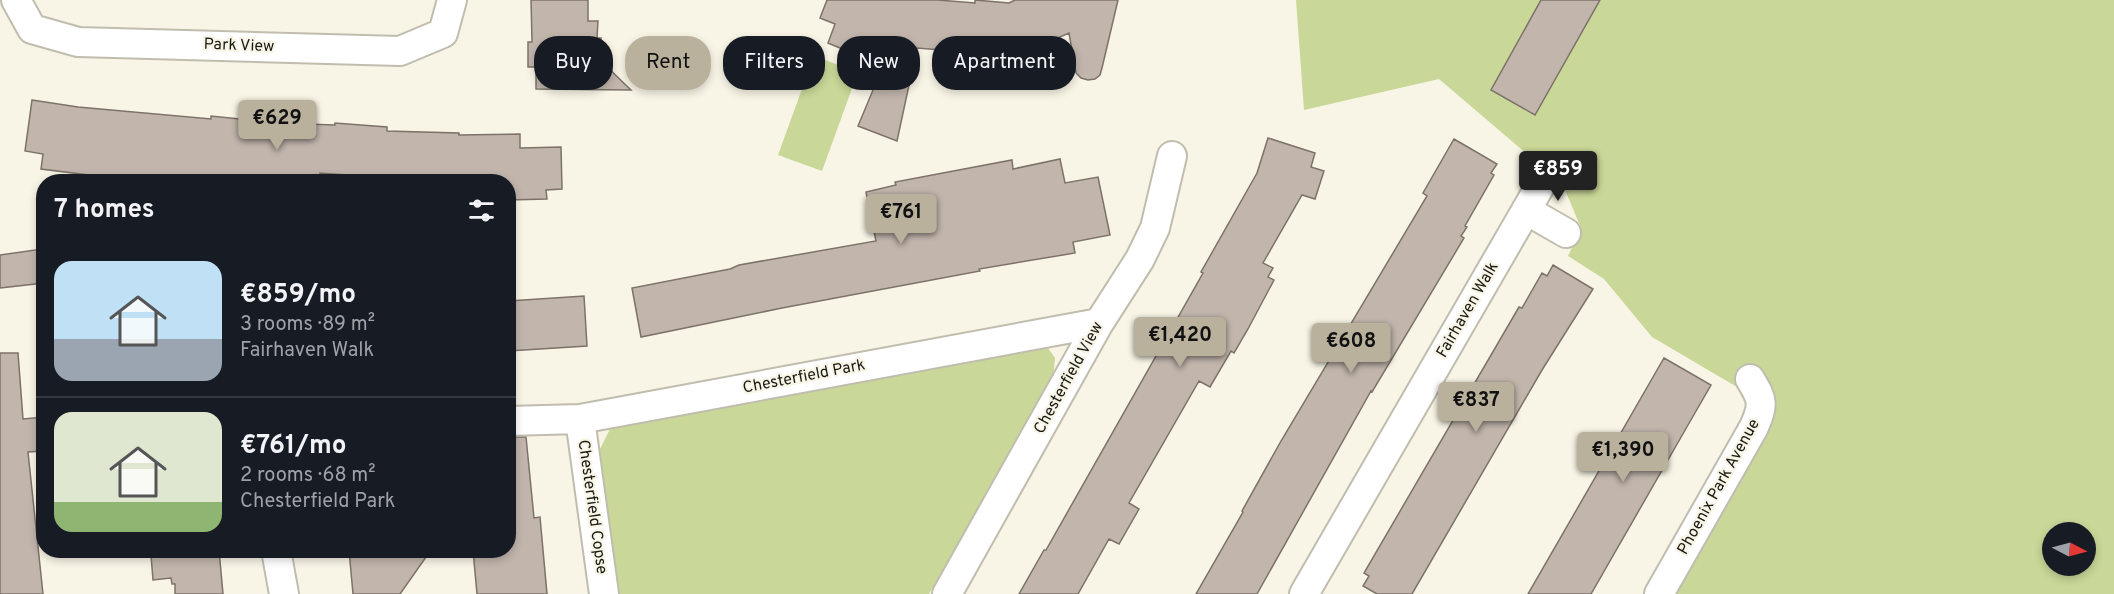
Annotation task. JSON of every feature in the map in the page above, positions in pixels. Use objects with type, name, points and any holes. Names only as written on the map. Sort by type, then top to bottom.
[{"type":"street","name":"Park View","points":[[16,0],[32,29],[78,42],[400,51],[443,33],[452,0]]},
{"type":"street","name":"Chesterfield View","points":[[947,594],[1099,323],[1140,259],[1155,228],[1172,156]]},
{"type":"street","name":"Fairhaven Walk","points":[[1304,594],[1543,182]]},
{"type":"street","points":[[1526,210],[1566,233]]},
{"type":"street","name":"Chesterfield Park","points":[[516,421],[580,419],[1099,323]]},
{"type":"street","name":"Phoenix Park Avenue","points":[[1659,594],[1761,413],[1761,397],[1750,379]]},
{"type":"street","name":"Chesterfield Copse","points":[[580,419],[604,594]]},
{"type":"street","points":[[277,558],[284,594]]},
{"type":"green space","points":[[1296,0],[2114,0],[2114,594],[1671,594],[1765,432],[1759,370],[1737,387],[1652,337],[1604,279],[1568,256],[1581,228],[1563,185],[1439,79],[1304,110]]},
{"type":"green space","points":[[825,60],[837,64],[837,90],[851,90],[822,171],[778,155],[802,90],[825,90]]},
{"type":"green space","points":[[1032,345],[1048,348],[1055,358],[1053,380],[929,594],[619,594],[598,453],[610,429],[966,355]]},
{"type":"building","points":[[531,0],[588,0],[588,21],[598,21],[597,36],[534,36],[534,67],[528,67],[528,42],[532,42]]},
{"type":"building","points":[[827,0],[938,0],[975,3],[975,0],[1009,3],[1015,0],[1118,0],[1100,75],[1088,80],[1076,73],[1076,36],[1070,36],[1069,33],[1062,36],[932,36],[932,49],[920,48],[920,36],[837,36],[837,47],[828,43],[835,24],[820,18]]},
{"type":"building","points":[[1541,0],[1600,0],[1535,115],[1491,90]]},
{"type":"building","points":[[613,73],[625,84],[625,90],[613,90]]},
{"type":"building","points":[[873,90],[908,90],[897,141],[858,126]]},
{"type":"building","points":[[32,100],[78,107],[211,119],[211,116],[249,120],[248,122],[335,125],[335,123],[387,127],[387,131],[459,133],[459,135],[520,134],[520,148],[561,147],[562,189],[546,190],[547,199],[516,200],[516,174],[80,174],[41,169],[43,154],[25,151]]},
{"type":"building","points":[[1268,138],[1315,153],[1311,167],[1324,171],[1315,199],[1302,195],[1263,263],[1273,268],[1268,277],[1274,280],[1248,329],[1234,353],[1231,351],[1210,387],[1199,381],[1129,503],[1139,509],[1119,544],[1109,539],[1078,594],[1019,594],[1203,273],[1201,272],[1257,173]]},
{"type":"building","points":[[1454,139],[1497,164],[1491,173],[1494,175],[1465,226],[1467,227],[1461,236],[1464,238],[1371,391],[1257,594],[1196,594],[1281,441],[1427,196],[1423,193]]},
{"type":"building","points":[[1060,159],[1065,183],[1098,177],[1110,235],[1073,242],[1075,253],[979,269],[980,271],[641,337],[632,288],[730,269],[739,265],[876,241],[866,192],[896,185],[895,182],[1012,160],[1013,169]]},
{"type":"building","points":[[36,250],[36,284],[0,288],[0,255]]},
{"type":"building","points":[[1553,265],[1593,289],[1542,370],[1412,594],[1377,594],[1363,586],[1369,576],[1364,573],[1519,307],[1522,308],[1542,273],[1547,276]]},
{"type":"building","points":[[584,296],[587,346],[516,350],[516,300]]},
{"type":"building","points":[[0,353],[18,353],[23,419],[36,418],[36,452],[28,452],[36,528],[36,558],[39,558],[43,594],[0,594]]},
{"type":"building","points":[[1664,358],[1711,385],[1591,594],[1528,594]]},
{"type":"building","points":[[516,437],[526,437],[534,518],[540,517],[547,594],[477,594],[474,558],[516,558]]},
{"type":"building","points":[[151,558],[220,558],[223,594],[175,594],[175,584],[172,584],[171,578],[153,580]]},
{"type":"building","points":[[350,558],[425,558],[400,594],[353,594]]}]
